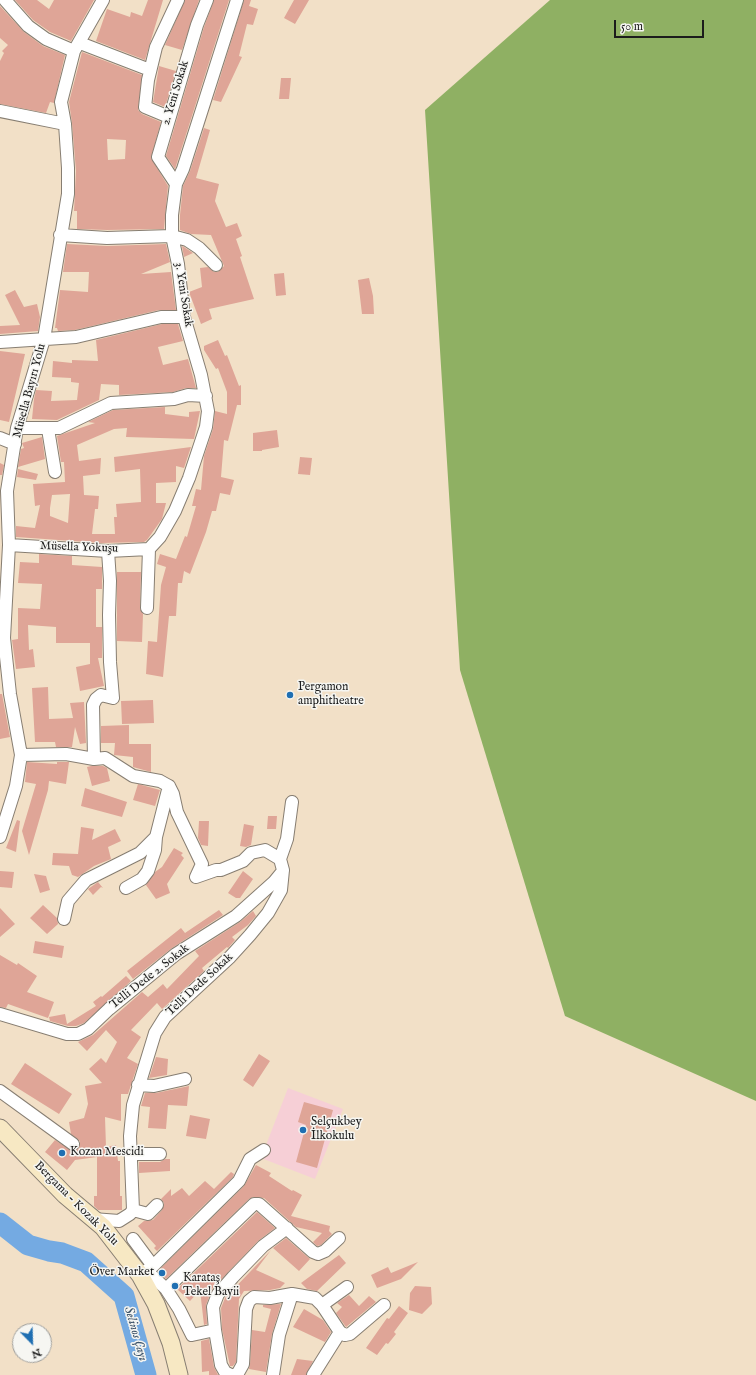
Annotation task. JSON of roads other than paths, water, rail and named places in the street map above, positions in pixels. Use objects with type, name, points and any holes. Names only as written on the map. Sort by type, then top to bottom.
[{"type":"main road","name":"Bergama - Kozak Yolu","points":[[0,1128],[65,1195],[93,1219],[120,1248],[147,1271],[156,1304],[171,1343],[179,1375]]},
{"type":"street","points":[[5,0],[28,26],[46,39],[150,70]]},
{"type":"street","name":"Müsella Bayırı Yolu","points":[[0,837],[16,786],[21,755],[10,694],[4,638],[9,545],[3,514],[17,428],[44,339],[68,194],[65,124],[61,102],[77,47],[104,0]]},
{"type":"street","points":[[169,117],[145,107],[150,70],[156,47],[178,0]]},
{"type":"street","name":"2. Yeni Sokak","points":[[176,184],[158,157],[197,26],[207,0]]},
{"type":"street","name":"3. Yeni Sokak","points":[[149,549],[164,530],[175,511],[189,478],[206,428],[208,411],[206,396],[184,317],[178,264],[172,236],[172,215],[176,184],[183,169],[237,0]]},
{"type":"street","points":[[0,111],[65,124]]},
{"type":"street","points":[[60,235],[107,238],[172,236],[187,240],[199,248],[216,265]]},
{"type":"street","points":[[0,342],[76,337],[161,318],[184,317]]},
{"type":"street","points":[[17,428],[59,428],[111,403],[174,399],[188,395],[206,396]]},
{"type":"street","points":[[48,429],[56,472]]},
{"type":"street","points":[[0,438],[15,444]]},
{"type":"street","name":"Müsella Yokuşu","points":[[9,545],[108,551],[149,549]]},
{"type":"street","points":[[147,608],[149,549]]},
{"type":"street","points":[[94,759],[93,705],[96,699],[101,695],[113,698],[110,662],[110,581],[108,551]]},
{"type":"street","points":[[21,755],[66,754],[94,759],[105,758],[133,776],[160,781],[169,786],[173,794],[177,812],[202,864],[196,877],[216,870],[221,870],[243,861],[251,853],[265,850],[281,864],[287,839],[292,802]]},
{"type":"street","points":[[126,888],[142,879],[148,871],[155,850],[156,837],[169,786]]},
{"type":"street","points":[[64,919],[68,901],[86,880],[140,853],[156,837]]},
{"type":"street","name":"Telli Dede 2. Sokak","points":[[0,1014],[66,1034],[78,1034],[88,1028],[176,954],[236,916],[274,882],[281,864]]},
{"type":"street","name":"Telli Dede Sokak","points":[[139,1212],[130,1136],[133,1106],[138,1085],[155,1033],[165,1017],[230,957],[268,914],[280,890],[281,864]]},
{"type":"street","points":[[138,1085],[154,1086],[185,1079]]},
{"type":"street","points":[[0,1091],[73,1144]]},
{"type":"street","points":[[147,1271],[239,1181],[250,1159],[264,1150]]},
{"type":"street","points":[[131,1154],[160,1154]]},
{"type":"street","points":[[166,1289],[254,1204],[259,1204],[312,1252],[318,1254],[325,1251],[339,1238]]},
{"type":"street","points":[[93,1219],[119,1221],[130,1214],[157,1205]]},
{"type":"street","points":[[286,1228],[263,1246],[218,1294],[213,1307],[215,1330],[221,1365],[225,1372],[232,1375],[238,1373],[243,1364],[246,1309],[249,1301],[254,1297],[270,1298],[292,1294],[315,1298],[322,1305],[340,1332],[344,1335],[350,1334],[384,1305]]},
{"type":"street","points":[[133,1239],[147,1271],[166,1289],[179,1309],[192,1335],[215,1330]]},
{"type":"street","points":[[322,1305],[347,1287]]},
{"type":"street","points":[[273,1375],[279,1335],[292,1294]]},
{"type":"street","points":[[313,1375],[340,1332]]},
{"type":"waterway","name":"Selinos Çayı","points":[[0,1223],[28,1245],[62,1253],[86,1262],[124,1296],[146,1375]]},
{"type":"place","name":"Pergamon amphitheatre","points":[[290,695]]},
{"type":"place","name":"Selçukbey İlkokulu","points":[[303,1130]]},
{"type":"place","name":"Kozan Mescidi","points":[[62,1153]]},
{"type":"place","name":"Över Market","points":[[162,1273]]},
{"type":"place","name":"Karataş Tekel Bayii","points":[[175,1286]]}]
